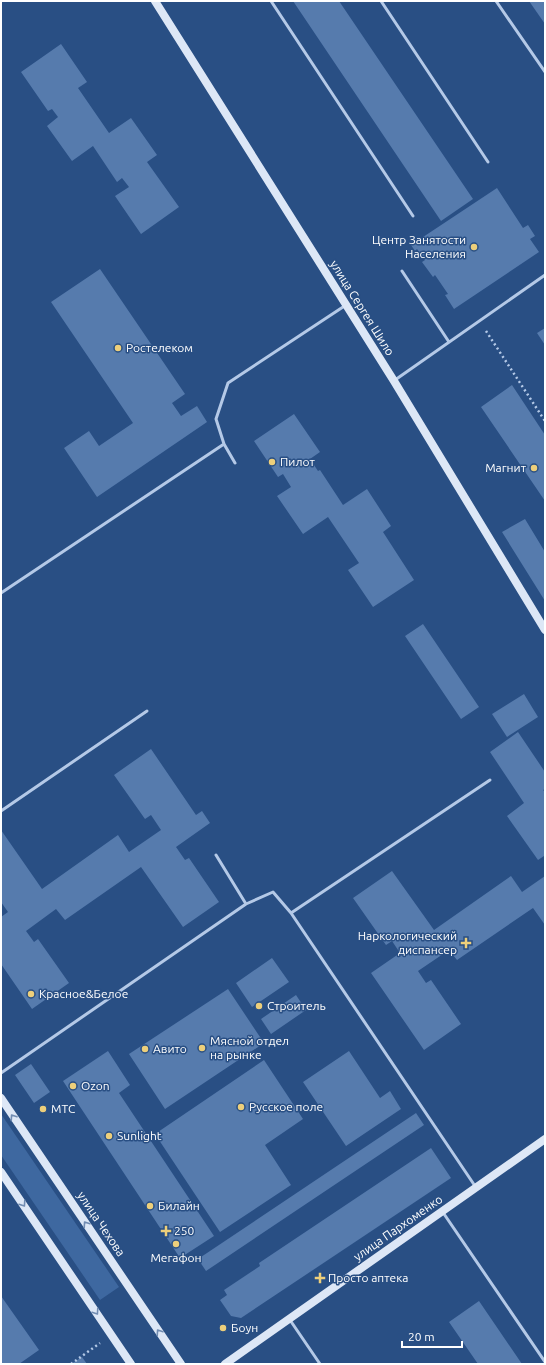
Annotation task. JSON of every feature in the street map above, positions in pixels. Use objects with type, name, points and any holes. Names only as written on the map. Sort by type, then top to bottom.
[{"type":"street","name":"улица Сергея Шило","points":[[155,1],[394,381],[545,630]]},
{"type":"street","name":"улица Чехова","points":[[1,1098],[182,1364]]},
{"type":"street","name":"улица Пархоменко","points":[[225,1364],[545,1140]]},
{"type":"street","points":[[1,1172],[131,1364]]},
{"type":"lane","points":[[271,1],[413,216]]},
{"type":"lane","points":[[380,1],[488,162]]},
{"type":"lane","points":[[496,1],[545,72]]},
{"type":"lane","points":[[402,271],[449,342]]},
{"type":"lane","points":[[394,381],[545,275]]},
{"type":"lane","points":[[235,463],[224,444],[216,419],[228,383],[346,305]]},
{"type":"lane","points":[[1,593],[224,444]]},
{"type":"lane","points":[[1,811],[147,711]]},
{"type":"lane","points":[[291,913],[490,780]]},
{"type":"lane","points":[[216,855],[246,904]]},
{"type":"lane","points":[[1,1073],[246,904],[273,892],[291,913],[476,1188]]},
{"type":"lane","points":[[442,1211],[545,1362]]},
{"type":"lane","points":[[289,1319],[320,1364]]},
{"type":"path","points":[[479,321],[545,421]]},
{"type":"path","points":[[71,1364],[100,1343]]},
{"type":"shaded area","points":[[1,1114],[119,1287],[100,1300],[1,1155]]},
{"type":"building","points":[[293,1],[339,1],[473,199],[441,221]]},
{"type":"building","points":[[529,1],[545,1],[545,24]]},
{"type":"building","points":[[61,44],[87,82],[78,88],[109,133],[131,118],[157,155],[147,162],[179,207],[141,234],[115,196],[129,187],[122,178],[117,182],[93,146],[72,161],[47,126],[58,117],[52,109],[48,111],[21,72]]},
{"type":"building","name":"Центр Занятости Населения","points":[[497,188],[523,228],[528,225],[535,236],[530,239],[539,252],[454,309],[445,295],[448,294],[435,275],[433,277],[422,262],[425,260],[417,249],[415,251],[411,245]]},
{"type":"building","name":"Ростелеком","points":[[100,269],[185,394],[172,403],[181,416],[197,406],[207,422],[97,497],[64,448],[89,431],[99,446],[133,423],[51,302]]},
{"type":"building","points":[[545,328],[545,345],[537,333]]},
{"type":"building","name":"Магнит","points":[[512,385],[545,435],[545,501],[481,407]]},
{"type":"building","points":[[294,414],[320,452],[310,459],[318,471],[320,470],[343,505],[367,489],[391,526],[383,532],[414,580],[373,607],[348,570],[359,563],[328,517],[303,534],[277,496],[291,487],[283,474],[278,477],[254,441]]},
{"type":"building","points":[[525,519],[545,552],[545,601],[502,532]]},
{"type":"building","points":[[423,624],[479,707],[461,719],[405,636]]},
{"type":"building","points":[[524,694],[538,717],[507,737],[492,714]]},
{"type":"building","points":[[518,732],[545,772],[545,789],[543,790],[545,792],[545,858],[544,856],[538,860],[507,816],[524,803],[490,752]]},
{"type":"building","points":[[151,749],[196,815],[202,811],[210,823],[176,847],[185,860],[189,858],[219,902],[183,927],[141,867],[65,920],[56,909],[26,931],[34,942],[38,939],[69,983],[32,1009],[1,964],[1,917],[8,912],[1,902],[1,830],[42,889],[118,835],[129,852],[161,830],[151,815],[145,819],[114,775]]},
{"type":"building","points":[[392,871],[434,930],[511,876],[522,892],[545,876],[545,925],[533,908],[457,960],[449,950],[418,971],[426,983],[431,980],[461,1024],[424,1050],[371,973],[400,953],[392,941],[386,945],[353,898]]},
{"type":"building","points":[[272,958],[289,982],[252,1007],[236,983]]},
{"type":"building","points":[[228,989],[264,1043],[165,1109],[129,1054]]},
{"type":"building","points":[[296,995],[306,1010],[271,1034],[261,1019]]},
{"type":"building","points":[[108,1051],[130,1085],[119,1093],[214,1236],[180,1258],[63,1081]]},
{"type":"building","points":[[349,1051],[380,1098],[390,1091],[401,1109],[346,1146],[303,1082]]},
{"type":"building","points":[[264,1060],[303,1119],[265,1145],[291,1185],[220,1232],[155,1134]]},
{"type":"building","points":[[31,1064],[50,1092],[34,1103],[15,1075]]},
{"type":"building","points":[[416,1113],[424,1125],[206,1271],[198,1259]]},
{"type":"building","points":[[431,1148],[451,1178],[241,1318],[231,1316],[220,1300],[227,1295],[224,1290],[260,1266],[259,1263]]},
{"type":"building","points":[[1,1296],[39,1350],[19,1364],[1,1364]]},
{"type":"building","points":[[479,1301],[522,1364],[478,1364],[449,1322]]},
{"type":"building","points":[[82,1357],[87,1364],[71,1364]]},
{"type":"place","name":"Центр Занятости Населения","points":[[474,247]]},
{"type":"place","name":"Ростелеком","points":[[118,348]]},
{"type":"place","name":"Пилот","points":[[272,462]]},
{"type":"place","name":"Магнит","points":[[534,468]]},
{"type":"place","name":"Наркологический диспансер","points":[[466,943]]},
{"type":"place","name":"Красное&Белое","points":[[31,994]]},
{"type":"place","name":"Строитель","points":[[259,1006]]},
{"type":"place","name":"Мясной отдел на рынке","points":[[202,1048]]},
{"type":"place","name":"Авито","points":[[145,1049]]},
{"type":"place","name":"Ozon","points":[[73,1086]]},
{"type":"place","name":"Русское поле","points":[[241,1107]]},
{"type":"place","name":"МТС","points":[[43,1109]]},
{"type":"place","name":"Sunlight","points":[[109,1136]]},
{"type":"place","name":"Билайн","points":[[150,1206]]},
{"type":"place","name":"250","points":[[166,1231]]},
{"type":"place","name":"Мегафон","points":[[176,1244]]},
{"type":"place","name":"Просто аптека","points":[[320,1278]]},
{"type":"place","name":"Боун","points":[[223,1328]]}]
